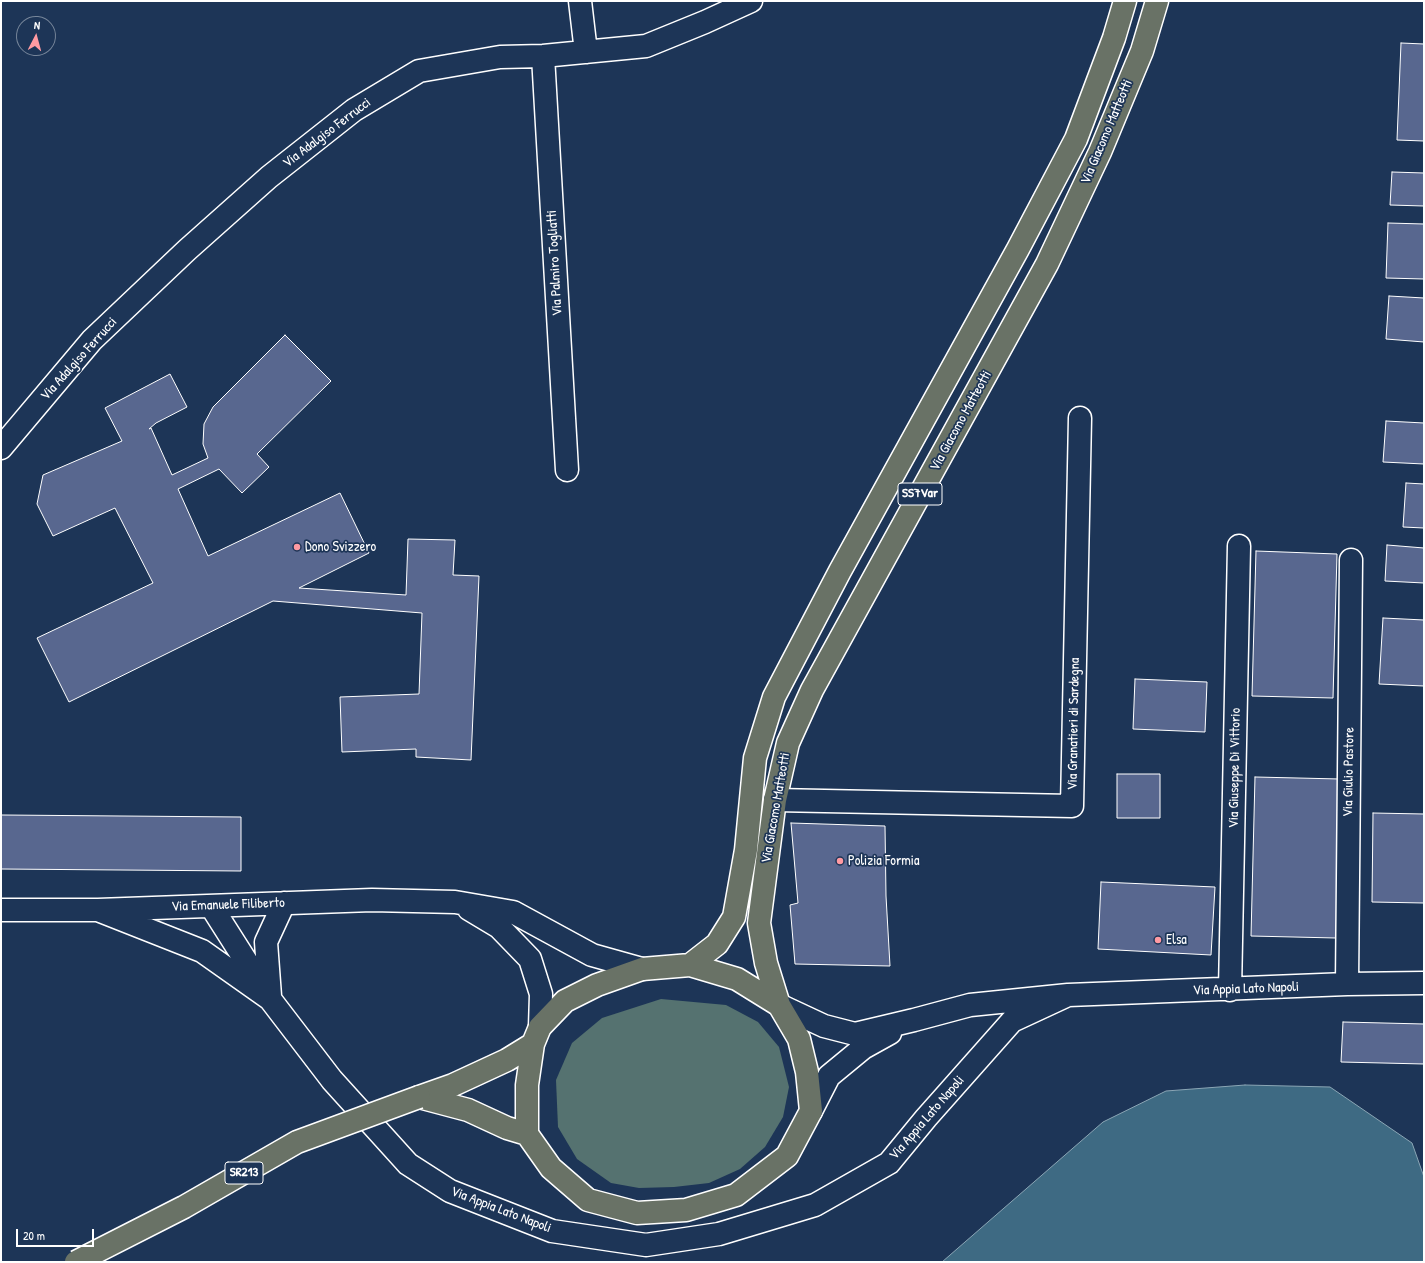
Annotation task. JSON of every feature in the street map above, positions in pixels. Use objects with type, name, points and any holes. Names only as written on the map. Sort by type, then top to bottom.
[{"type":"main road","name":"Via Giacomo Matteotti","points":[[690,965],[718,944],[734,917],[746,850],[755,758],[774,697],[844,564],[1018,249],[1076,140],[1114,38],[1125,1]]},
{"type":"main road","name":"Via Giacomo Matteotti","points":[[779,1005],[766,964],[759,923],[775,800],[788,743],[812,690],[1047,264],[1100,152],[1142,51],[1157,1]]},
{"type":"main road","points":[[690,965],[737,979],[779,1005],[800,1039],[807,1072],[811,1111],[786,1156],[736,1196],[686,1210],[637,1213],[588,1200],[550,1168],[527,1134],[527,1085],[537,1035],[565,1001],[597,985],[642,969],[690,965]]},
{"type":"main road","name":"SR213","points":[[76,1262],[184,1207],[297,1142],[452,1085],[507,1060],[537,1035]]},
{"type":"main road","points":[[418,1097],[468,1110],[507,1128],[527,1134]]},
{"type":"street","points":[[580,1],[586,52]]},
{"type":"street","name":"Via Adalgiso Ferrucci","points":[[1,448],[98,335],[187,250],[264,181],[354,110],[419,71],[500,57],[543,56],[646,46],[751,1]]},
{"type":"street","name":"Via Palmiro Togliatti","points":[[543,56],[566,470]]},
{"type":"street","name":"Via Granatieri di Sardegna","points":[[775,800],[1072,806],[1080,418]]},
{"type":"street","name":"Via Giuseppe Di Vittorio","points":[[1230,990],[1239,546]]},
{"type":"street","name":"Via Giulio Pastore","points":[[1346,984],[1351,560]]},
{"type":"street","name":"Via Emanuele Filiberto","points":[[1,910],[98,910],[372,900],[455,902],[513,912],[592,955],[642,969]]},
{"type":"street","points":[[455,902],[499,927],[530,959],[541,994],[537,1035]]},
{"type":"street","points":[[270,999],[266,942],[284,903]]},
{"type":"street","points":[[211,906],[270,999]]},
{"type":"street","name":"Via Appia Lato Napoli","points":[[98,910],[202,952],[270,999],[332,1080],[408,1164],[450,1192],[552,1231],[646,1245],[719,1234],[816,1205],[889,1163],[926,1118],[1012,1021],[1068,995]]},
{"type":"street","name":"Via Appia Lato Napoli","points":[[779,1005],[824,1026],[855,1034],[970,1005],[1068,995],[1230,990],[1346,984],[1424,983]]},
{"type":"street","name":"Via Appia Lato Napoli","points":[[811,1111],[829,1076],[863,1048],[914,1020]]},
{"type":"green space","points":[[661,999],[726,1005],[758,1022],[779,1047],[789,1087],[783,1117],[765,1147],[740,1169],[709,1183],[674,1187],[639,1188],[611,1183],[577,1159],[558,1127],[556,1080],[572,1043],[602,1018]]},
{"type":"water","points":[[1245,1085],[1330,1087],[1412,1143],[1424,1177],[1424,1262],[942,1262],[1103,1122],[1166,1091]]},
{"type":"building","points":[[1401,43],[1424,44],[1424,141],[1397,140]]},
{"type":"building","points":[[1392,172],[1424,173],[1424,206],[1390,205]]},
{"type":"building","points":[[1388,223],[1424,224],[1424,279],[1386,278]]},
{"type":"building","points":[[1389,296],[1424,298],[1424,342],[1386,339]]},
{"type":"building","name":"Dono Svizzero","points":[[285,335],[331,381],[257,454],[269,467],[242,493],[219,469],[178,489],[208,556],[340,493],[369,553],[299,588],[406,595],[408,539],[455,540],[453,575],[479,576],[471,760],[416,757],[416,749],[342,752],[340,697],[419,694],[422,613],[273,601],[69,702],[37,638],[153,583],[115,508],[53,536],[37,504],[43,475],[122,441],[105,408],[170,374],[187,407],[156,423],[149,429],[151,428],[172,475],[208,458],[203,444],[204,424],[213,407]]},
{"type":"building","points":[[1386,421],[1424,423],[1424,464],[1383,462]]},
{"type":"building","points":[[1406,483],[1424,484],[1424,528],[1403,527]]},
{"type":"building","points":[[1387,545],[1424,548],[1424,583],[1385,581]]},
{"type":"building","points":[[1256,551],[1337,554],[1333,698],[1252,696]]},
{"type":"building","points":[[1383,618],[1424,620],[1424,686],[1379,684]]},
{"type":"building","points":[[1135,679],[1207,682],[1205,732],[1133,729]]},
{"type":"building","points":[[1117,774],[1160,774],[1160,818],[1117,818]]},
{"type":"building","points":[[1255,777],[1340,779],[1336,938],[1251,936]]},
{"type":"building","points":[[1373,813],[1424,814],[1424,903],[1372,902]]},
{"type":"building","points":[[1,815],[241,817],[241,871],[1,869]]},
{"type":"building","name":"Polizia Formia","points":[[791,823],[885,826],[886,896],[890,966],[795,964],[790,905],[798,903]]},
{"type":"building","points":[[1101,882],[1215,887],[1211,955],[1098,949]]},
{"type":"building","points":[[1343,1022],[1424,1024],[1424,1064],[1341,1062]]},
{"type":"place","name":"Dono Svizzero","points":[[297,547]]},
{"type":"place","name":"Polizia Formia","points":[[840,861]]},
{"type":"place","name":"Elsa","points":[[1158,940]]}]
